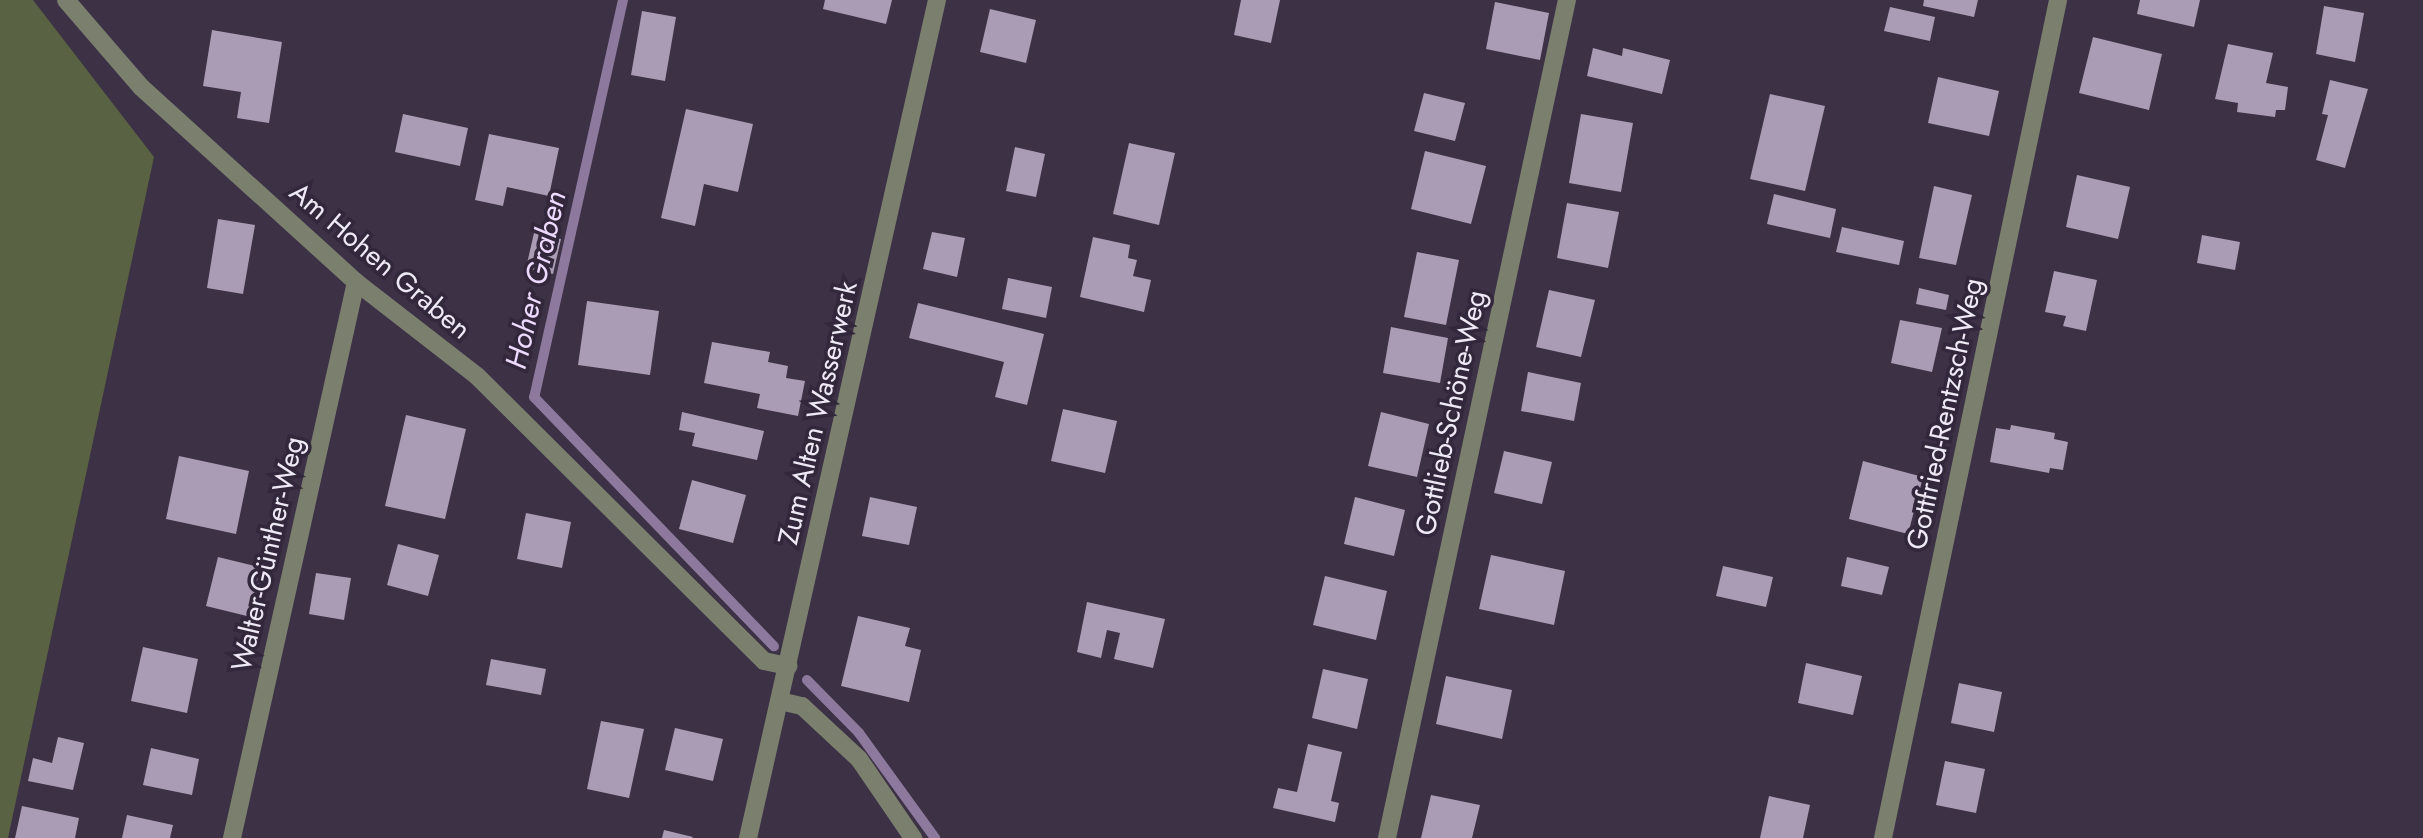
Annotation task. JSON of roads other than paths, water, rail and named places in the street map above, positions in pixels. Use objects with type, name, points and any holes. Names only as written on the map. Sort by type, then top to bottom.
[{"type":"street","name":"Am Hohen Graben","points":[[66,0],[141,87],[356,282],[477,376],[764,662],[788,666]]},
{"type":"street","name":"Zum Alten Wasserwerk","points":[[748,838],[937,0]]},
{"type":"street","name":"Gottlieb-Schöne-Weg","points":[[1387,838],[1567,0]]},
{"type":"street","name":"Gottfried-Rentzsch-Weg","points":[[1883,838],[2059,0]]},
{"type":"street","name":"Walter-Günther-Weg","points":[[232,838],[356,282]]},
{"type":"street","points":[[780,701],[802,706],[859,759],[913,838]]},
{"type":"waterway","name":"Hoher Graben","points":[[623,0],[534,397],[774,646]]},
{"type":"waterway","name":"Hoher Graben","points":[[807,680],[859,733],[935,838]]}]
